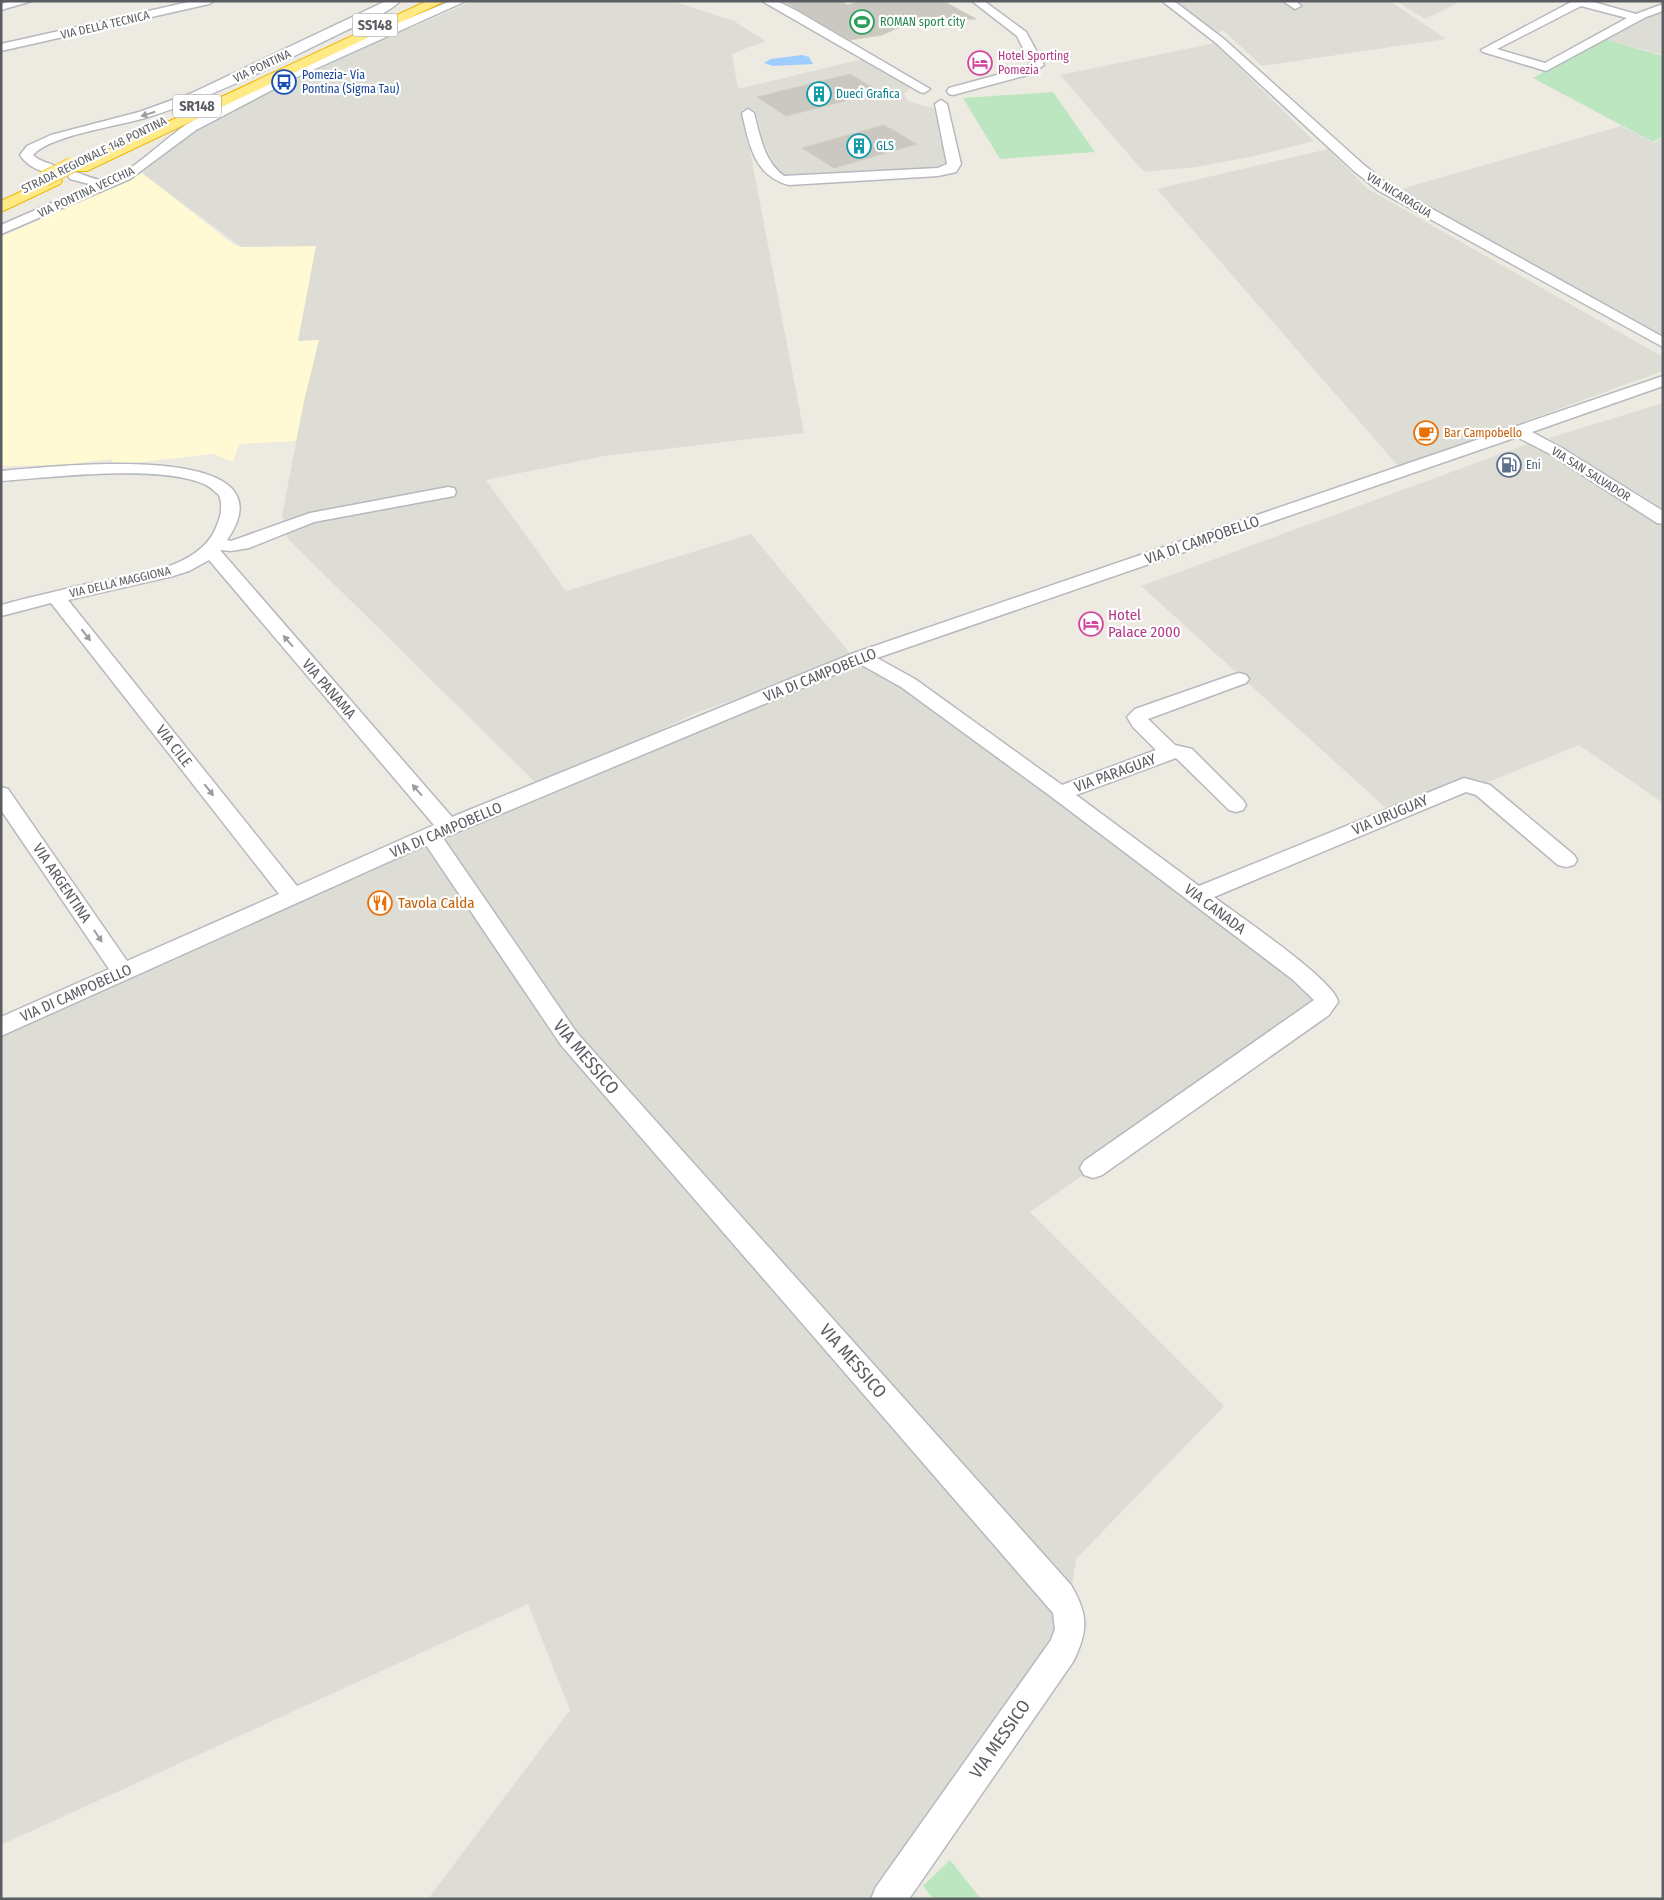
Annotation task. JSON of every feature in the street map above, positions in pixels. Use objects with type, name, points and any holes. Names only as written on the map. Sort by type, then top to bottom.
[{"type":"highway","name":"SS148","points":[[327,52],[426,1]]},
{"type":"highway","name":"SS148","points":[[76,170],[438,1]]},
{"type":"highway","points":[[327,52],[389,4]]},
{"type":"highway","points":[[327,52],[386,26]]},
{"type":"highway","name":"STRADA REGIONALE 148 PONTINA","points":[[1,200],[50,176],[76,170],[327,52]]},
{"type":"highway","name":"STRADA REGIONALE 148 PONTINA","points":[[1,207],[50,176]]},
{"type":"street","points":[[1,7],[27,1]]},
{"type":"street","name":"VIA DELLA TECNICA","points":[[1,48],[209,1]]},
{"type":"street","name":"VIA PONTINA VECCHIA","points":[[1,230],[107,185],[143,165],[170,142],[195,125],[327,52],[461,1]]},
{"type":"street","points":[[767,1],[785,8],[933,88],[953,91],[1027,71],[1038,65],[1022,34],[977,1]]},
{"type":"street","name":"VIA NICARAGUA","points":[[1167,1],[1220,41],[1358,168],[1384,188],[1663,343]]},
{"type":"street","points":[[1638,18],[1581,2],[1487,50],[1546,67],[1638,18],[1663,7]]},
{"type":"street","name":"VIA PONTINA","points":[[50,176],[26,156],[30,149],[45,141],[144,115],[190,98],[389,4]]},
{"type":"street","points":[[1650,12],[1663,15]]},
{"type":"street","points":[[933,88],[916,93],[916,99],[923,102],[941,104],[957,99],[958,96],[953,91]]},
{"type":"street","points":[[748,113],[758,148],[772,174],[778,178],[789,180],[938,172],[952,169],[954,164],[941,104]]},
{"type":"street","points":[[76,170],[107,185]]},
{"type":"street","name":"VIA DI CAMPOBELLO","points":[[1,1027],[440,832],[861,657],[1663,381]]},
{"type":"street","name":"VIA SAN SALVADOR","points":[[1518,431],[1556,452],[1663,519]]},
{"type":"street","points":[[1,476],[119,469],[170,472],[203,478],[224,489],[230,502],[228,520],[214,547]]},
{"type":"street","points":[[214,547],[243,544],[310,518],[448,492]]},
{"type":"street","name":"VIA DELLA MAGGIONA","points":[[1,611],[178,569],[214,547]]},
{"type":"street","name":"VIA PANAMA","points":[[214,547],[440,832]]},
{"type":"street","name":"VIA CILE","points":[[56,597],[293,896]]},
{"type":"street","name":"VIA CANADA","points":[[861,657],[908,683],[1060,793],[1300,973],[1325,995],[1326,1002],[1321,1009],[1093,1168]]},
{"type":"street","name":"VIA PARAGUAY","points":[[1170,752],[1140,723],[1137,716],[1239,679]]},
{"type":"street","name":"VIA PARAGUAY","points":[[1060,793],[1170,752],[1179,752],[1185,754],[1236,805]]},
{"type":"street","name":"VIA URUGUAY","points":[[1197,896],[1464,785],[1483,790],[1566,860]]},
{"type":"street","name":"VIA ARGENTINA","points":[[1,794],[123,972]]},
{"type":"street","name":"VIA MESSICO","points":[[440,832],[569,1039],[1060,1596],[1068,1610],[1071,1630],[1062,1651],[888,1899]]},
{"type":"shaded area","points":[[473,1],[672,1],[734,21],[765,41],[732,54],[738,89],[863,59],[912,87],[904,94],[909,102],[934,108],[946,165],[939,168],[814,176],[806,174],[790,177],[781,176],[763,141],[755,110],[742,109],[804,433],[604,456],[486,480],[566,591],[751,534],[854,658],[696,713],[540,787],[288,539],[282,516],[304,401],[319,340],[298,341],[316,246],[241,247],[142,173],[184,136],[398,30],[411,28]]},
{"type":"shaded area","points":[[1172,1],[1390,1],[1446,39],[1262,66],[1224,31],[1214,32]]},
{"type":"shaded area","points":[[1396,1],[1462,1],[1425,19]]},
{"type":"shaded area","points":[[1663,7],[1663,55],[1604,39]]},
{"type":"shaded area","points":[[1215,43],[1314,141],[1250,157],[1196,167],[1144,172],[1060,75]]},
{"type":"shaded area","points":[[1621,126],[1654,143],[1663,137],[1663,338],[1486,242],[1401,189]]},
{"type":"shaded area","points":[[1328,149],[1368,189],[1663,357],[1663,371],[1399,467],[1157,189]]},
{"type":"shaded area","points":[[142,173],[234,245],[241,247],[316,246],[298,340],[319,339],[296,441],[239,444],[233,462],[213,454],[113,465],[112,459],[63,465],[1,466],[1,237]]},
{"type":"shaded area","points":[[1663,403],[1663,509],[1549,438]]},
{"type":"shaded area","points":[[1533,442],[1663,527],[1663,803],[1579,745],[1398,819],[1141,586]]},
{"type":"shaded area","points":[[861,657],[1300,973],[1324,1006],[1030,1212],[1224,1406],[1076,1559],[1062,1651],[888,1899],[428,1899],[570,1710],[528,1604],[1,1845],[1,1027]]},
{"type":"green space","points":[[1604,39],[1663,56],[1663,136],[1653,142],[1533,78]]},
{"type":"green space","points":[[1053,92],[1095,152],[1000,159],[963,98]]},
{"type":"green space","points":[[950,1860],[981,1899],[933,1899],[923,1886]]},
{"type":"water","points":[[802,55],[809,57],[813,64],[773,66],[764,63],[771,59]]},
{"type":"building","name":"ROMAN sport city","points":[[783,1],[841,1],[847,5],[863,1],[943,1],[976,19],[937,20],[930,17],[918,19],[882,35],[850,40]]},
{"type":"building","name":"Duecì Grafica","points":[[850,74],[880,92],[786,116],[757,97]]},
{"type":"building","name":"GLS","points":[[884,125],[917,144],[834,168],[802,148]]},
{"type":"place","name":"ROMAN sport city","points":[[862,22]]},
{"type":"place","name":"Hotel Sporting Pomezia","points":[[980,63]]},
{"type":"place","name":"Pomezia- Via Pontina (Sigma Tau)","points":[[284,82]]},
{"type":"place","name":"Duecì Grafica","points":[[819,94]]},
{"type":"place","name":"GLS","points":[[859,146]]},
{"type":"place","name":"Bar Campobello","points":[[1426,433]]},
{"type":"place","name":"Eni","points":[[1509,465]]},
{"type":"place","name":"Hotel Palace 2000","points":[[1091,624]]},
{"type":"place","name":"Tavola Calda","points":[[380,903]]}]
